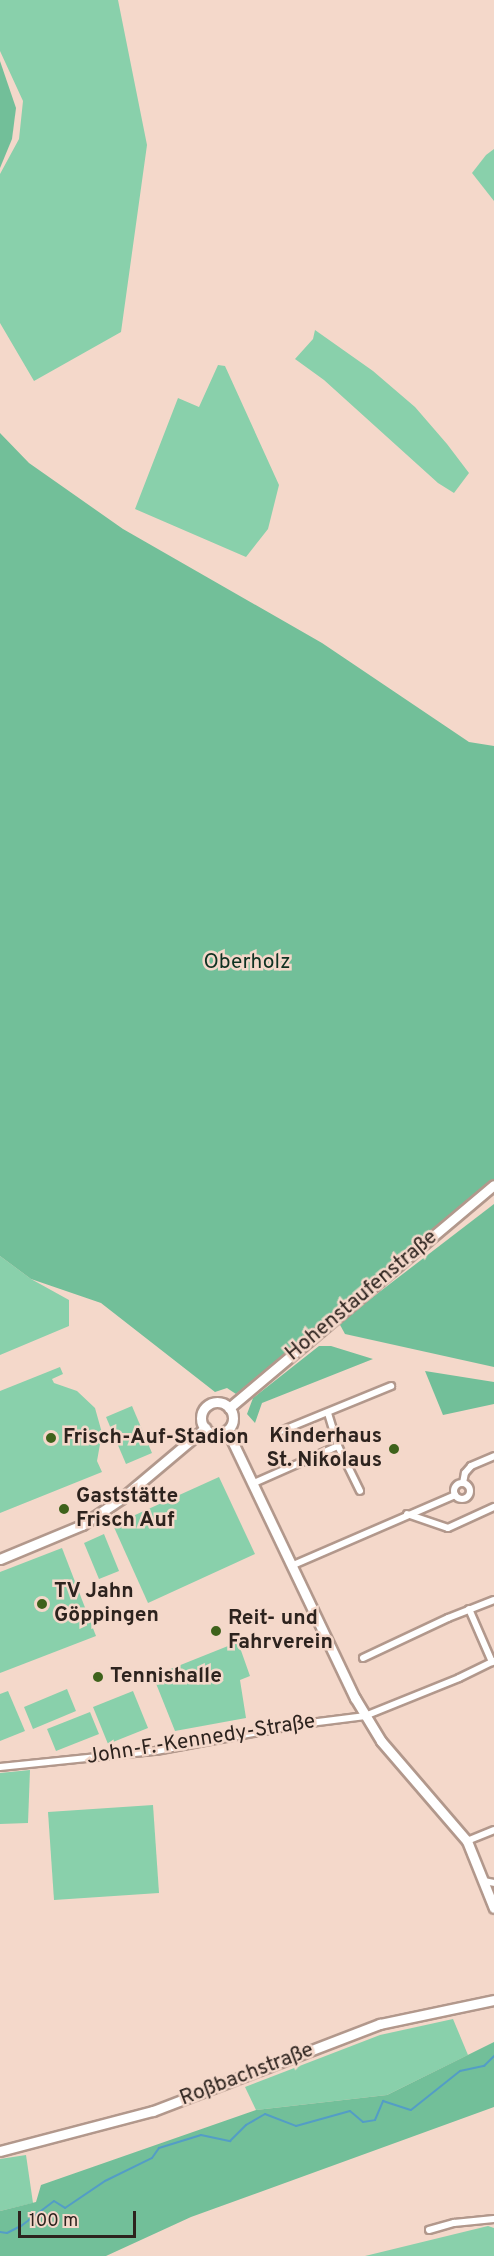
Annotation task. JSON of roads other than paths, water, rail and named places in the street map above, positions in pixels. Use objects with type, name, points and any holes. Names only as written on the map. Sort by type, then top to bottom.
[{"type":"street","name":"Hohenstaufenstraße","points":[[229,1408],[494,1185]]},
{"type":"street","points":[[281,1431],[328,1413],[337,1405],[391,1386]]},
{"type":"street","points":[[220,1402],[229,1408],[232,1422],[227,1430],[216,1433],[205,1428],[201,1417],[207,1406],[220,1402]]},
{"type":"street","points":[[328,1413],[338,1446],[360,1491]]},
{"type":"street","points":[[0,1559],[82,1525],[122,1498],[205,1428]]},
{"type":"street","points":[[227,1430],[365,1716],[387,1749],[467,1841],[494,1908]]},
{"type":"street","points":[[254,1483],[338,1446]]},
{"type":"street","points":[[464,1483],[465,1473],[471,1466],[494,1456]]},
{"type":"street","points":[[455,1495],[455,1487],[464,1483]]},
{"type":"street","points":[[455,1495],[461,1499],[469,1496],[470,1488],[464,1483]]},
{"type":"street","points":[[291,1566],[406,1514],[455,1495]]},
{"type":"street","points":[[406,1514],[448,1528],[494,1507]]},
{"type":"street","points":[[363,1658],[494,1600]]},
{"type":"street","points":[[470,1609],[493,1662]]},
{"type":"street","name":"John-F.-Kennedy-Straße","points":[[0,1767],[156,1751],[302,1724],[365,1716],[480,1670],[493,1662]]},
{"type":"street","points":[[467,1841],[494,1830]]},
{"type":"street","points":[[483,1881],[494,1883]]},
{"type":"street","name":"Roßbachstraße","points":[[0,2151],[153,2111],[380,2024],[494,2000]]},
{"type":"street","points":[[429,2230],[454,2223],[494,2219]]},
{"type":"waterway","points":[[0,2232],[7,2233],[21,2226],[54,2201],[65,2208],[105,2181],[152,2158],[159,2148],[201,2135],[230,2141],[246,2125],[265,2114],[296,2126],[350,2111],[363,2122],[375,2120],[383,2101],[411,2110],[460,2071],[484,2066],[494,2056]]},
{"type":"place","name":"Frisch-Auf-Stadion","points":[[51,1438]]},
{"type":"place","name":"Kinderhaus St. Nikolaus","points":[[394,1449]]},
{"type":"place","name":"Gaststätte Frisch Auf","points":[[64,1509]]},
{"type":"place","name":"TV Jahn Göppingen","points":[[42,1604]]},
{"type":"place","name":"Reit- und Fahrverein","points":[[216,1631]]},
{"type":"place","name":"Tennishalle","points":[[98,1677]]},
{"type":"park label","name":"Oberholz","points":[[247,963]]}]
